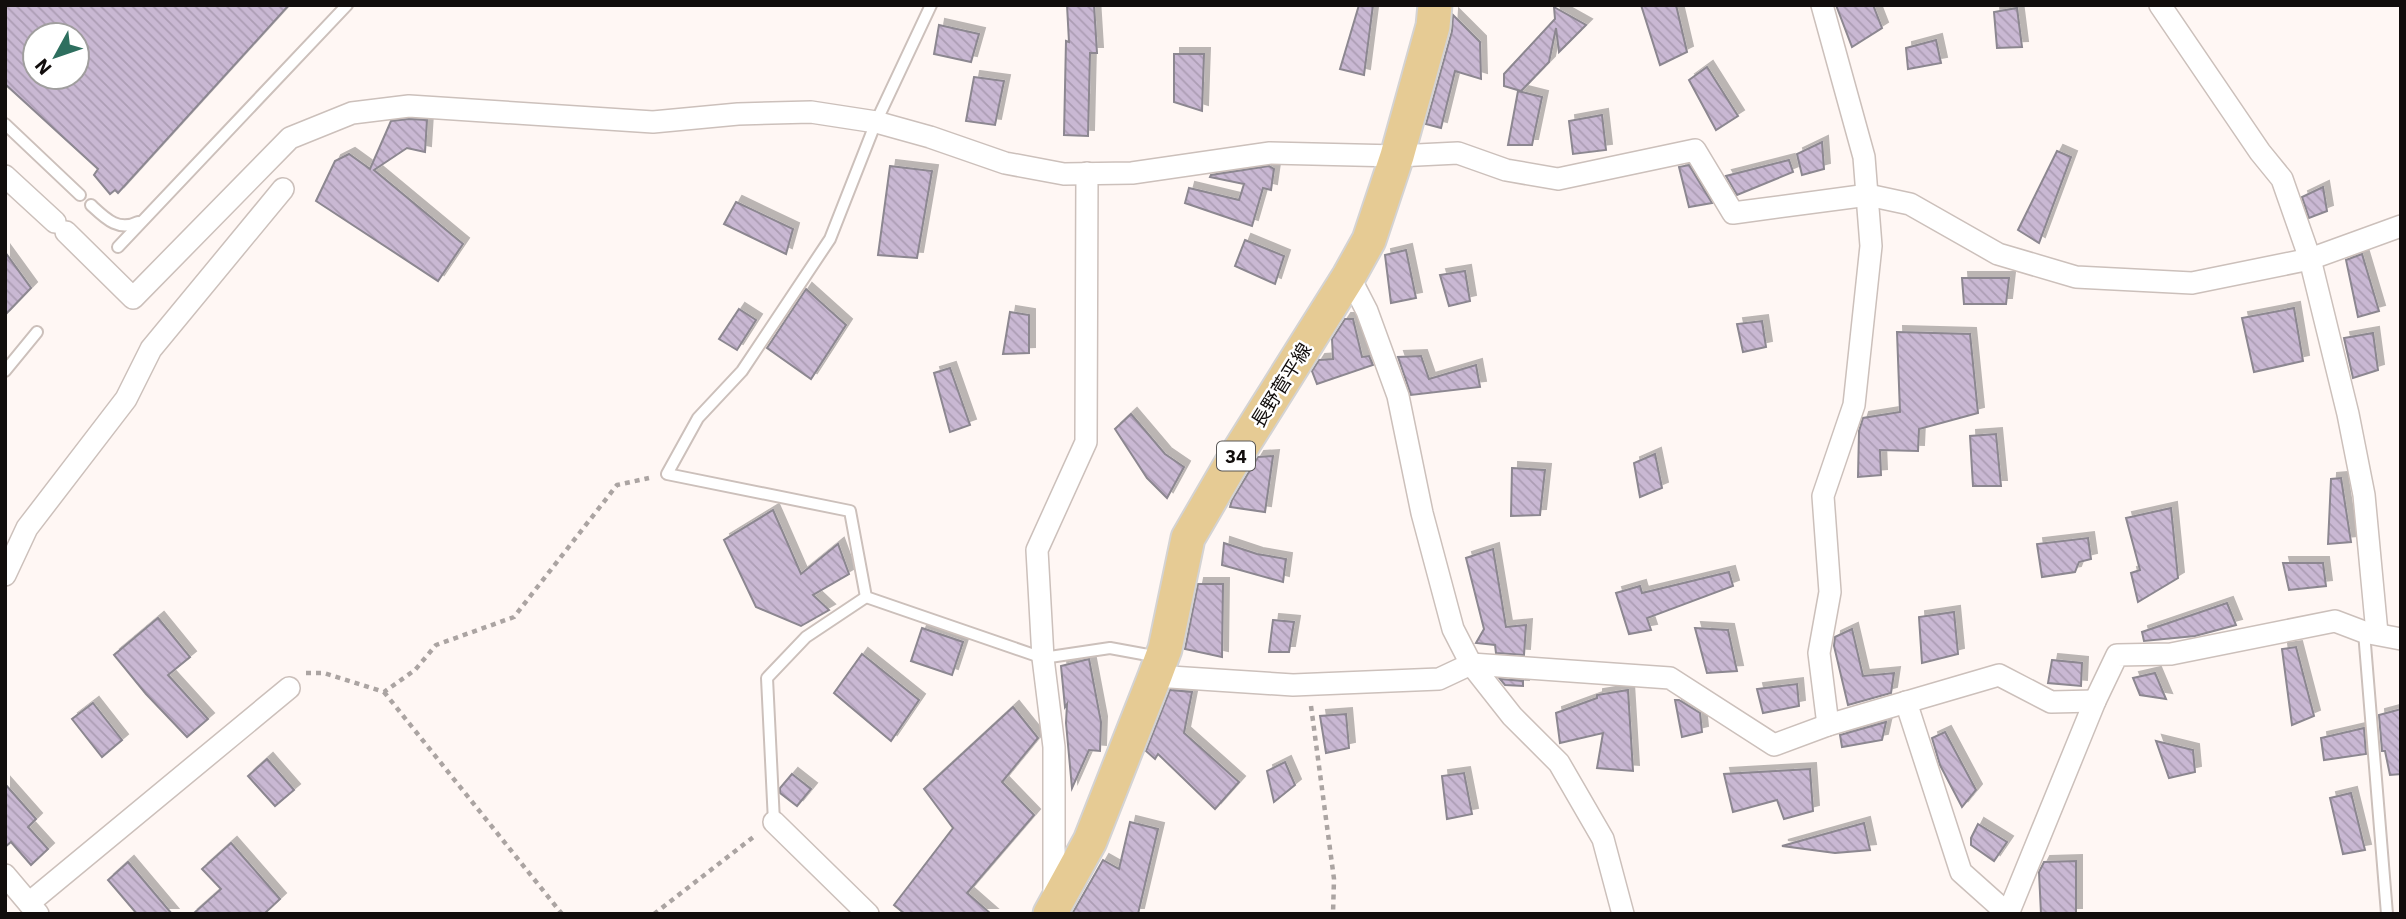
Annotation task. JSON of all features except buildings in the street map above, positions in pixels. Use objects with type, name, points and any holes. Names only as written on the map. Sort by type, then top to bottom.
[{"type":"main road","name":"長野菅平線","points":[[1052,910],[1090,841],[1158,667],[1188,538],[1369,240],[1397,156],[1433,26],[1435,5]]},
{"type":"street","points":[[1822,5],[1864,157],[1871,246],[1854,405],[1823,496],[1830,592],[1819,653],[1828,725]]},
{"type":"street","points":[[2160,5],[2260,152],[2282,179],[2310,258],[2346,402],[2364,495],[2371,632]]},
{"type":"street","points":[[5,176],[133,298],[290,138],[352,113],[409,106],[653,122],[738,114],[811,112],[877,122],[1005,163],[1064,174],[1132,173],[1270,153],[1397,156],[1458,153],[1506,170],[1558,179],[1695,150],[1733,213],[1868,195],[1910,204],[1998,254],[2077,277],[2192,283],[2310,258],[2401,226]]},
{"type":"street","points":[[1052,910],[1054,747],[1043,658],[1037,550],[1086,442],[1087,173]]},
{"type":"street","points":[[5,575],[27,528],[126,399],[151,349],[283,189]]},
{"type":"street","points":[[1349,276],[1367,311],[1398,396],[1422,513],[1453,628],[1471,664],[1513,716],[1559,764],[1603,839],[1623,914]]},
{"type":"street","points":[[1906,702],[1961,872],[2008,914],[2095,701],[2117,655],[2171,654],[2335,621],[2401,639]]},
{"type":"street","points":[[1158,667],[1308,684],[1439,679],[1471,664],[1670,678],[1774,745],[1828,725],[1999,675],[2051,702],[2095,701]]},
{"type":"street","points":[[5,875],[30,908],[289,688]]},
{"type":"street","points":[[774,822],[868,914]]},
{"type":"lane","points":[[118,247],[347,5]]},
{"type":"lane","points":[[866,597],[850,511],[667,474],[698,418],[741,371],[830,239],[877,122],[931,5]]},
{"type":"lane","points":[[5,124],[80,195]]},
{"type":"lane","points":[[91,205],[108,221],[122,226],[131,226],[143,219]]},
{"type":"lane","points":[[5,371],[37,332]]},
{"type":"lane","points":[[866,597],[1043,658],[1110,648],[1158,667]]},
{"type":"lane","points":[[774,822],[766,678],[806,637],[866,597]]},
{"type":"lane","points":[[2371,632],[2387,914]]},
{"type":"path","points":[[384,692],[415,670],[436,645],[514,617],[617,485],[667,474]]},
{"type":"path","points":[[289,688],[300,673],[324,673],[384,692],[562,914]]},
{"type":"path","points":[[1308,684],[1334,880],[1333,914]]},
{"type":"path","points":[[654,914],[774,822]]}]
